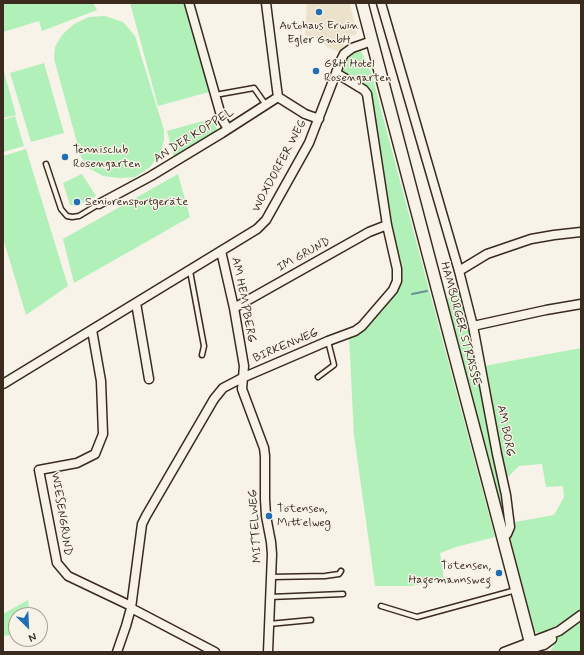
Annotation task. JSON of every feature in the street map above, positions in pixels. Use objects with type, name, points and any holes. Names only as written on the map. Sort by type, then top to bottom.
[{"type":"main road","name":"HAMBURGER STRASSE","points":[[362,3],[532,647]]},
{"type":"street","points":[[189,3],[222,119],[228,129]]},
{"type":"street","points":[[266,3],[278,97],[305,114],[319,119]]},
{"type":"street","name":"AM BORG","points":[[382,4],[459,271],[473,326],[506,495],[510,527],[507,534],[502,537]]},
{"type":"street","name":"WOXDORFER WEG","points":[[3,384],[258,229],[266,220],[310,142],[344,54],[352,48],[372,41]]},
{"type":"street","name":"BIRKENWEG","points":[[117,652],[131,607],[142,524],[214,399],[223,388],[242,378],[355,331],[362,326],[396,285],[398,269],[387,225],[367,94],[364,90],[336,74]]},
{"type":"street","name":"AN DER KOPPEL","points":[[99,204],[151,176],[278,97]]},
{"type":"street","name":"IM GRUND","points":[[234,308],[369,232],[387,225]]},
{"type":"street","points":[[459,271],[487,254],[531,239],[581,232]]},
{"type":"street","name":"AM HEMPBERG","points":[[221,252],[234,308],[244,366],[242,378]]},
{"type":"street","points":[[136,303],[149,379]]},
{"type":"street","points":[[473,326],[581,304]]},
{"type":"street","name":"WIESENGRUND","points":[[92,330],[100,381],[103,434],[95,454],[77,463],[39,470],[57,563],[68,576],[131,607]]},
{"type":"street","name":"MITTELWEG","points":[[242,378],[242,389],[264,448],[265,456],[264,499],[272,554],[268,652]]},
{"type":"street","points":[[131,607],[215,652]]},
{"type":"street","points":[[519,652],[532,647],[549,635],[559,631],[581,615]]},
{"type":"street","points":[[544,652],[546,647],[559,631]]},
{"type":"street","points":[[504,652],[544,645],[552,640]]},
{"type":"lane","points":[[215,95],[254,88],[266,105]]},
{"type":"lane","points":[[46,164],[61,209],[67,216],[79,216],[99,204]]},
{"type":"lane","points":[[190,271],[204,346],[202,355]]},
{"type":"lane","points":[[318,377],[334,365],[328,341]]},
{"type":"lane","points":[[271,577],[325,576],[338,574],[341,571]]},
{"type":"lane","points":[[381,606],[417,617],[517,590]]},
{"type":"lane","points":[[270,597],[343,594]]},
{"type":"lane","points":[[269,624],[311,620]]},
{"type":"shaded area","points":[[307,3],[350,3],[357,34],[348,37],[343,48],[339,52],[327,47],[321,40],[305,35]]},
{"type":"green space","points":[[3,3],[93,3],[97,10],[42,31],[39,21],[3,32]]},
{"type":"green space","points":[[130,3],[185,3],[209,92],[158,106]]},
{"type":"green space","points":[[105,16],[123,22],[135,36],[164,130],[164,140],[160,154],[150,167],[135,177],[119,178],[103,176],[90,169],[81,157],[54,59],[55,47],[62,35],[74,24],[89,17]]},
{"type":"green space","points":[[353,51],[361,51],[371,72],[495,537],[456,547],[440,553],[444,580],[411,586],[375,586],[354,435],[349,336],[400,277],[371,95],[344,74],[342,65],[345,57]]},
{"type":"green space","points":[[44,63],[64,133],[31,142],[10,73]]},
{"type":"green space","points":[[3,68],[16,115],[3,118]]},
{"type":"green space","points":[[15,116],[24,146],[3,152],[3,120]]},
{"type":"green space","points":[[214,118],[217,130],[174,157],[167,131]]},
{"type":"green space","points":[[26,149],[68,286],[26,315],[3,238],[3,156]]},
{"type":"green space","points":[[82,174],[96,196],[76,206],[70,205],[63,183]]},
{"type":"green space","points":[[178,174],[190,217],[74,283],[63,239]]},
{"type":"green space","points":[[463,286],[484,366],[581,348],[581,652],[550,652],[557,639],[551,629],[544,634],[534,632],[504,524],[554,515],[564,497],[563,486],[546,487],[542,464],[519,466],[507,478],[511,502],[499,506],[447,299]]},
{"type":"green space","points":[[28,600],[29,607],[16,607]]},
{"type":"green space","points":[[8,611],[8,635],[3,636],[3,614]]},
{"type":"waterway","points":[[412,294],[427,291]]},
{"type":"place","name":"Autohaus Erwin Egler GmbH","points":[[319,12]]},
{"type":"place","name":"G&H Hotel Rosengarten","points":[[316,71]]},
{"type":"place","name":"Tennisclub Rosengarten","points":[[65,157]]},
{"type":"place","name":"Seniorensportgeräte","points":[[77,202]]},
{"type":"place","name":"Tötensen, Mittelweg","points":[[269,516]]},
{"type":"place","name":"Tötensen, Hagemannsweg","points":[[499,573]]}]
